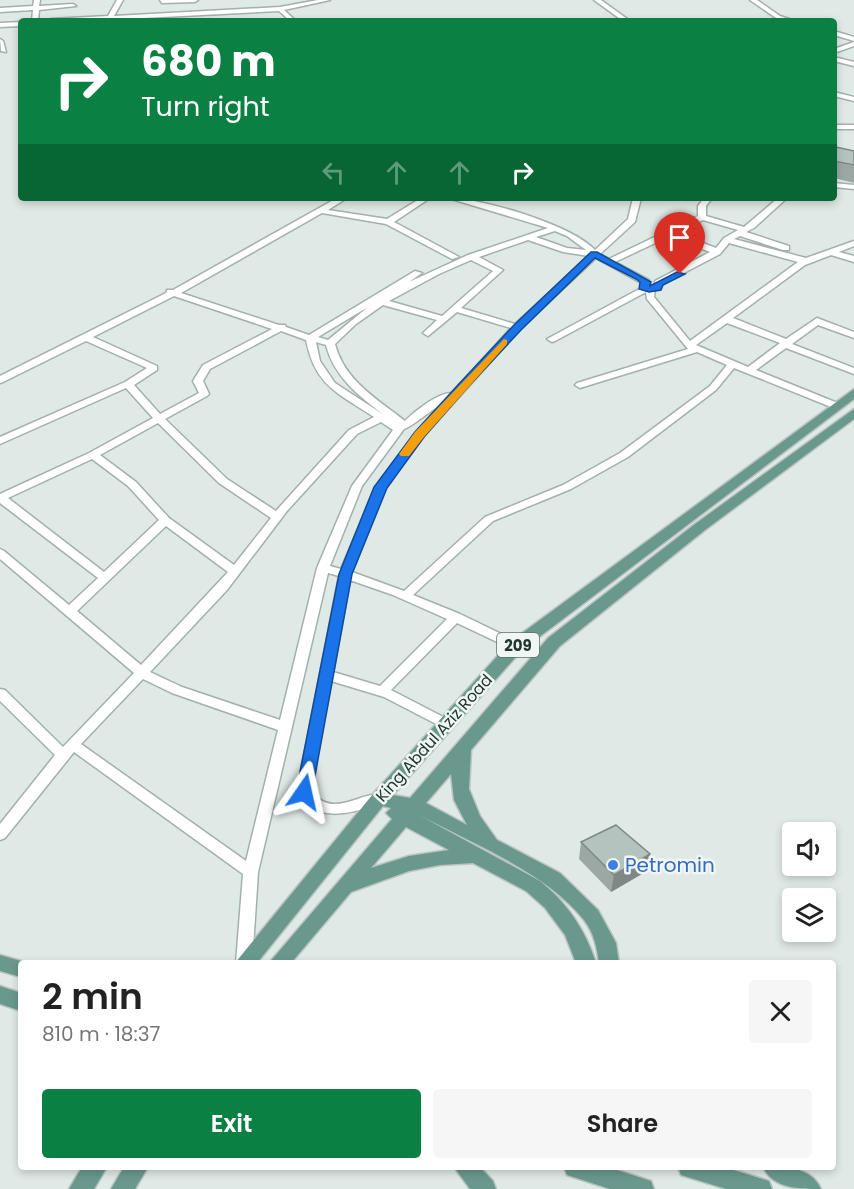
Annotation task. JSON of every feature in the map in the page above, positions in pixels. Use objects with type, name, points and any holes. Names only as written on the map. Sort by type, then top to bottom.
[{"type":"main road","name":"King Abdul Aziz Road","points":[[247,960],[379,800],[516,646],[854,393]]},
{"type":"main road","name":"King Abdul Aziz Road","points":[[282,960],[554,642],[700,527],[854,413]]},
{"type":"main road","points":[[466,744],[459,766],[458,786],[472,818],[491,844]]},
{"type":"main road","points":[[379,800],[491,844],[553,878],[591,915],[606,944],[609,960]]},
{"type":"main road","points":[[408,812],[476,856],[533,886],[553,902],[570,923],[585,960]]},
{"type":"main road","points":[[343,888],[402,864],[430,858],[476,856]]},
{"type":"main road","points":[[0,963],[18,968]]},
{"type":"main road","points":[[0,995],[18,1001]]},
{"type":"main road","points":[[80,1189],[94,1170]]},
{"type":"main road","points":[[122,1189],[135,1170]]},
{"type":"main road","points":[[468,1170],[485,1189]]},
{"type":"main road","points":[[584,1170],[643,1189]]},
{"type":"main road","points":[[699,1170],[761,1189]]},
{"type":"main road","points":[[779,1170],[810,1189]]},
{"type":"street","points":[[35,18],[37,0]]},
{"type":"street","points":[[111,16],[120,0]]},
{"type":"street","points":[[155,15],[162,0],[195,0]]},
{"type":"street","points":[[75,3],[70,11],[75,18],[280,9],[327,0]]},
{"type":"street","points":[[597,0],[623,18]]},
{"type":"street","points":[[753,0],[782,18]]},
{"type":"street","points":[[0,10],[36,9],[75,3]]},
{"type":"street","points":[[280,9],[290,18]]},
{"type":"street","points":[[0,25],[18,24]]},
{"type":"street","points":[[837,34],[853,42]]},
{"type":"street","points":[[0,41],[4,51]]},
{"type":"street","points":[[837,48],[853,42]]},
{"type":"street","points":[[837,60],[854,64]]},
{"type":"street","points":[[837,95],[854,99]]},
{"type":"street","points":[[837,127],[854,127]]},
{"type":"street","points":[[837,185],[854,187]]},
{"type":"street","points":[[0,372],[164,290],[327,201]]},
{"type":"street","points":[[0,380],[174,293],[338,201]]},
{"type":"street","points":[[388,222],[421,201]]},
{"type":"street","points":[[462,201],[556,228],[584,240],[594,254]]},
{"type":"street","points":[[379,800],[352,807],[322,808],[309,802],[304,792],[345,574],[381,487],[420,434],[517,327],[632,220],[636,201]]},
{"type":"street","points":[[702,217],[702,206],[706,201]]},
{"type":"street","points":[[552,339],[717,252],[728,240],[779,201]]},
{"type":"street","points":[[322,211],[388,222],[455,257]]},
{"type":"street","points":[[611,261],[702,217],[816,257]]},
{"type":"street","points":[[310,338],[372,299],[430,267],[455,257],[556,228]]},
{"type":"street","points":[[670,233],[717,252]]},
{"type":"street","points":[[527,237],[566,250],[594,254],[611,261],[650,286]]},
{"type":"street","points":[[728,240],[806,261]]},
{"type":"street","points":[[580,385],[694,348],[726,319],[806,261],[854,243]]},
{"type":"street","points":[[402,428],[344,375],[331,354],[330,344],[350,323],[383,303],[471,256],[504,244]]},
{"type":"street","points":[[830,252],[854,259]]},
{"type":"street","points":[[428,333],[499,270],[471,256]]},
{"type":"street","points":[[650,286],[650,297],[694,348],[836,406]]},
{"type":"street","points":[[164,290],[330,344]]},
{"type":"street","points":[[383,303],[444,319]]},
{"type":"street","points":[[455,309],[517,327]]},
{"type":"street","points":[[726,319],[854,371]]},
{"type":"street","points":[[750,370],[817,321],[854,335]]},
{"type":"street","points":[[105,578],[0,498],[93,454],[204,394],[198,381],[206,367],[282,327]]},
{"type":"street","points":[[0,441],[128,384],[154,368],[87,338]]},
{"type":"street","points":[[310,338],[315,361],[332,385],[381,418],[402,428],[419,428],[420,434]]},
{"type":"street","points":[[405,596],[489,519],[567,487],[624,455],[713,388],[733,363]]},
{"type":"street","points":[[128,384],[222,481],[277,517]]},
{"type":"street","points":[[245,960],[251,872],[323,568],[357,486],[402,428],[419,413],[461,388]]},
{"type":"street","points":[[0,834],[68,750],[235,572],[277,517],[353,432],[381,418]]},
{"type":"street","points":[[93,454],[132,484],[165,520],[235,572]]},
{"type":"street","points":[[69,612],[165,520]]},
{"type":"street","points":[[0,553],[142,673],[177,690],[285,727]]},
{"type":"street","points":[[323,568],[405,596],[516,646]]},
{"type":"street","points":[[380,693],[456,617]]},
{"type":"street","points":[[326,675],[352,680],[421,709],[446,724]]},
{"type":"street","points":[[0,693],[68,750],[251,872]]},
{"type":"building","points":[[837,147],[854,151],[854,165],[837,162]]},
{"type":"building","points":[[616,825],[650,854],[614,875],[581,842]]},
{"type":"slow traffic","points":[[405,454],[420,434],[504,342]]},
{"type":"place","name":"Petromin","points":[[613,865]]},
{"type":"route","points":[[304,792],[345,574],[381,487],[420,434],[461,388],[517,327],[594,254],[639,277],[646,282],[642,283],[643,287],[649,289],[658,288],[660,286],[658,283],[680,274]]}]
